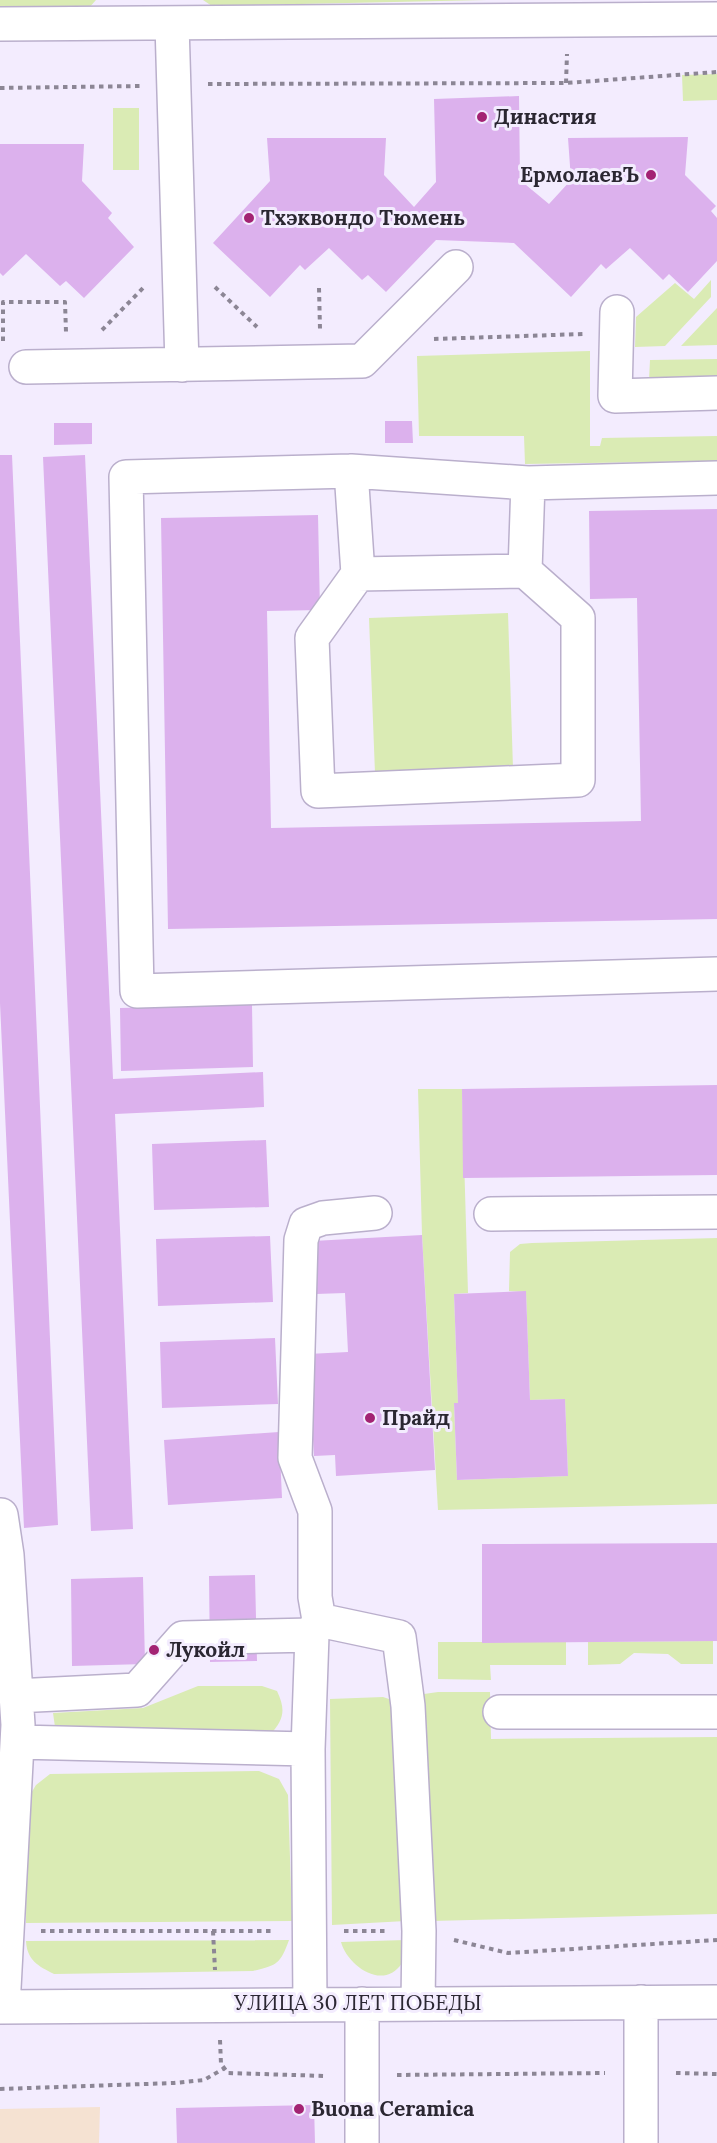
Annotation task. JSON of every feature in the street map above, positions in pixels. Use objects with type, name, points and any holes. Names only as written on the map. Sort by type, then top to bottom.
[{"type":"street","points":[[0,24],[717,19]]},
{"type":"street","points":[[172,24],[182,365]]},
{"type":"street","points":[[15,357],[67,367],[362,361],[456,267]]},
{"type":"street","points":[[617,323],[615,396],[717,393]]},
{"type":"street","points":[[351,471],[358,574],[312,639],[318,791],[578,780],[578,618],[525,571],[358,574]]},
{"type":"street","points":[[717,478],[528,483],[351,471],[126,477],[137,991],[717,974]]},
{"type":"street","points":[[525,571],[528,483]]},
{"type":"street","points":[[491,1214],[717,1212]]},
{"type":"street","points":[[310,2004],[308,1749],[316,1627],[315,1511],[295,1458],[301,1240],[306,1224],[323,1218],[375,1213]]},
{"type":"street","points":[[1,1515],[8,1555],[18,1742],[8,1932],[1,2007]]},
{"type":"street","points":[[15,1696],[137,1690],[183,1638],[316,1627],[399,1637],[408,1706],[419,1931],[418,2003]]},
{"type":"street","points":[[500,1712],[717,1712]]},
{"type":"street","points":[[18,1742],[308,1749]]},
{"type":"street","points":[[641,2002],[641,2143]]},
{"type":"street","name":"УЛИЦА 30 ЛЕТ ПОБЕДЫ","points":[[1,2007],[717,2002]]},
{"type":"street","points":[[362,2004],[362,2143]]},
{"type":"path","points":[[0,88],[566,83],[717,72]]},
{"type":"path","points":[[67,367],[178,252],[294,363]]},
{"type":"path","points":[[15,357],[3,302],[65,302],[67,367]]},
{"type":"path","points":[[382,341],[617,323]]},
{"type":"path","points":[[213,1931],[223,2069]]},
{"type":"path","points":[[8,1932],[419,1931],[508,1953],[717,1940]]},
{"type":"path","points":[[223,2069],[234,2074],[361,2076],[717,2074]]},
{"type":"path","points":[[0,2089],[174,2083],[204,2080],[223,2069]]},
{"type":"shaded area","points":[[100,2107],[99,2143],[0,2143],[0,2109]]},
{"type":"green space","points":[[0,0],[96,0],[88,9],[0,10]]},
{"type":"green space","points":[[203,0],[487,0],[212,6]]},
{"type":"green space","points":[[717,74],[717,100],[683,101],[682,75]]},
{"type":"green space","points":[[113,108],[139,108],[139,170],[113,170]]},
{"type":"green space","points":[[711,280],[711,297],[665,346],[635,347],[636,317],[675,283],[694,299]]},
{"type":"green space","points":[[717,308],[717,345],[681,346]]},
{"type":"green space","points":[[590,351],[590,446],[600,446],[602,438],[717,436],[717,461],[525,464],[524,436],[419,436],[417,356]]},
{"type":"green space","points":[[717,359],[717,379],[649,380],[650,360]]},
{"type":"green space","points":[[508,613],[513,768],[375,773],[369,618]]},
{"type":"green space","points":[[418,1089],[462,1089],[468,1293],[454,1294],[458,1403],[454,1403],[457,1480],[568,1476],[565,1399],[530,1400],[526,1292],[509,1291],[510,1252],[520,1244],[532,1243],[717,1238],[717,1504],[438,1510],[422,1235]]},
{"type":"green space","points":[[713,1641],[713,1664],[681,1664],[668,1654],[634,1653],[620,1664],[588,1665],[588,1642]]},
{"type":"green space","points":[[438,1642],[566,1642],[566,1665],[490,1665],[491,1680],[438,1679]]},
{"type":"green space","points":[[198,1686],[262,1686],[277,1691],[282,1704],[281,1719],[270,1735],[55,1727],[53,1713],[143,1708]]},
{"type":"green space","points":[[490,1692],[491,1739],[717,1737],[717,1914],[432,1921],[424,1694]]},
{"type":"green space","points":[[383,1697],[395,1701],[406,1921],[332,1925],[330,1699]]},
{"type":"green space","points":[[259,1771],[279,1779],[288,1795],[292,1921],[26,1923],[27,1800],[36,1785],[50,1774]]},
{"type":"green space","points":[[289,1940],[277,1962],[253,1971],[54,1974],[34,1962],[26,1941]]},
{"type":"green space","points":[[406,1940],[402,1963],[394,1971],[385,1975],[367,1972],[358,1966],[350,1959],[341,1942]]},
{"type":"building","points":[[519,96],[520,180],[549,204],[571,180],[568,138],[688,137],[685,175],[716,206],[711,211],[717,218],[717,261],[688,292],[669,274],[663,280],[630,248],[606,269],[601,264],[571,297],[514,243],[436,240],[386,292],[368,275],[362,280],[329,248],[305,270],[300,265],[270,297],[213,243],[270,181],[267,138],[386,138],[384,175],[414,207],[436,182],[434,99]]},
{"type":"building","points":[[0,144],[84,144],[82,181],[112,213],[108,218],[134,247],[84,298],[66,281],[60,286],[26,254],[3,276],[0,273]]},
{"type":"building","points":[[385,421],[412,421],[413,443],[385,443]]},
{"type":"building","points":[[54,423],[92,423],[92,444],[54,445]]},
{"type":"building","points":[[0,455],[12,455],[58,1525],[24,1528],[0,1003]]},
{"type":"building","points":[[85,455],[113,1079],[263,1072],[264,1107],[115,1114],[133,1529],[91,1531],[43,457]]},
{"type":"building","points":[[717,509],[717,919],[168,929],[161,518],[318,515],[320,610],[267,611],[271,828],[641,821],[637,598],[590,599],[589,511]]},
{"type":"building","points":[[252,1005],[253,1067],[121,1071],[120,1008]]},
{"type":"building","points":[[717,1085],[717,1175],[463,1178],[462,1089]]},
{"type":"building","points":[[266,1140],[269,1207],[154,1210],[152,1144]]},
{"type":"building","points":[[422,1235],[435,1470],[336,1476],[335,1455],[314,1456],[308,1354],[348,1352],[345,1293],[316,1294],[313,1241]]},
{"type":"building","points":[[270,1236],[273,1302],[158,1306],[156,1239]]},
{"type":"building","points":[[526,1291],[530,1400],[565,1399],[568,1476],[457,1480],[454,1403],[458,1403],[454,1294]]},
{"type":"building","points":[[275,1338],[278,1404],[162,1408],[160,1342]]},
{"type":"building","points":[[279,1432],[282,1498],[168,1505],[164,1440]]},
{"type":"building","points":[[717,1543],[717,1641],[482,1643],[482,1544]]},
{"type":"building","points":[[255,1575],[257,1661],[210,1662],[209,1576]]},
{"type":"building","points":[[143,1577],[145,1664],[72,1666],[71,1579]]},
{"type":"building","points":[[314,2105],[315,2143],[177,2143],[176,2108]]},
{"type":"place","name":"Династия","points":[[482,117]]},
{"type":"place","name":"ЕрмолаевЪ","points":[[651,175]]},
{"type":"place","name":"Тхэквондо Тюмень","points":[[249,218]]},
{"type":"place","name":"Прайд","points":[[370,1418]]},
{"type":"place","name":"Лукойл","points":[[154,1650]]},
{"type":"place","name":"Buona Ceramica","points":[[299,2109]]}]
